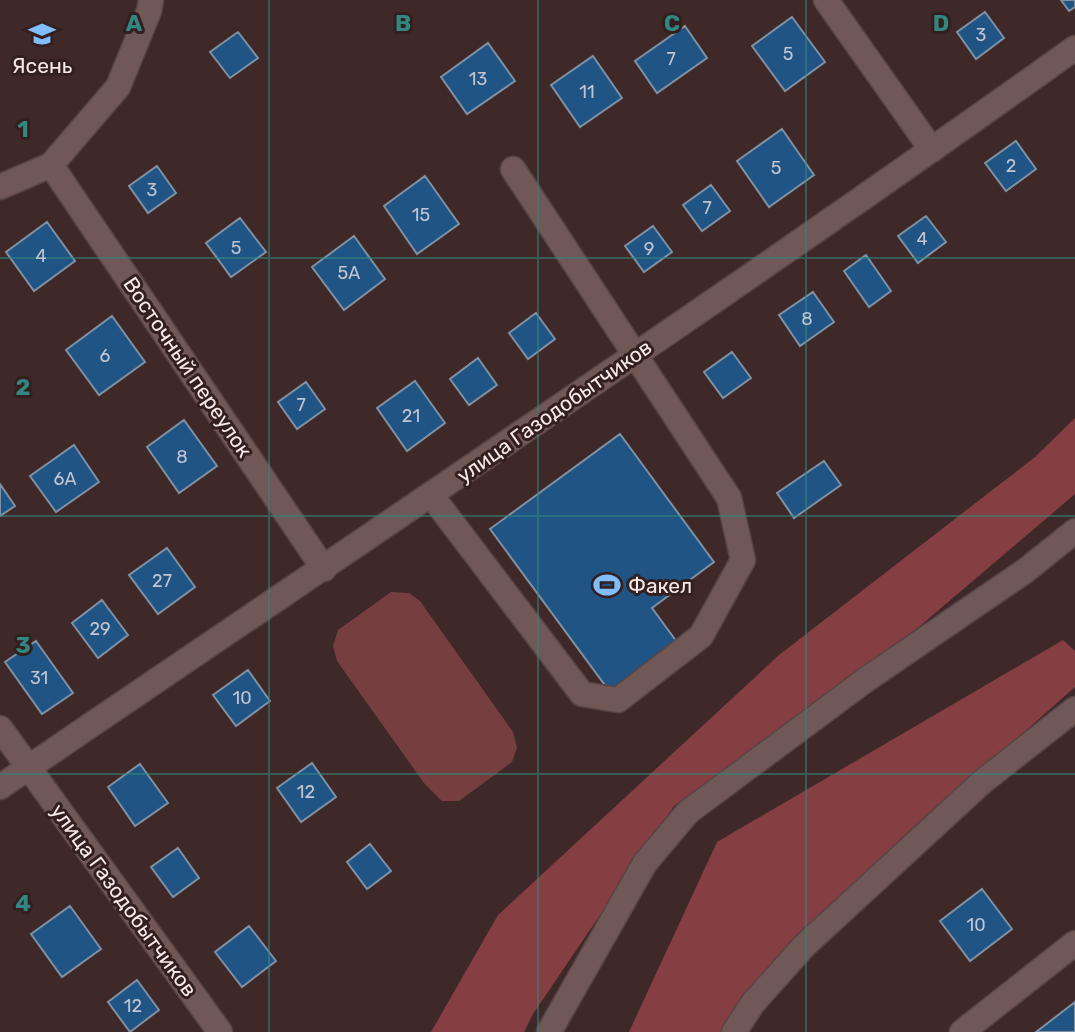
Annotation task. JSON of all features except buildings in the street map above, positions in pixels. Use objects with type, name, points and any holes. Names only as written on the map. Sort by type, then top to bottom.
[{"type":"street","points":[[0,187],[51,165],[118,87],[149,12],[151,0]]},
{"type":"street","points":[[826,0],[932,150]]},
{"type":"street","name":"улица Газодобытчиков","points":[[0,787],[324,569],[932,150],[1075,48]]},
{"type":"street","name":"Восточный переулок","points":[[51,165],[324,569]]},
{"type":"street","points":[[431,495],[582,694],[618,700],[701,636],[743,560],[729,498],[513,169]]},
{"type":"street","points":[[549,1032],[645,863],[688,812],[867,679],[1025,571],[1075,531]]},
{"type":"street","points":[[734,1032],[753,1003],[804,946],[982,782],[1075,709]]},
{"type":"street","points":[[0,728],[28,768]]},
{"type":"street","name":"улица Газодобытчиков","points":[[28,768],[220,1032]]},
{"type":"street","points":[[962,1032],[1075,943]]},
{"type":"shaded area","points":[[1075,418],[1075,494],[920,626],[674,806],[533,1014],[524,1032],[431,1032],[498,915],[779,655],[1035,457]]},
{"type":"shaded area","points":[[391,592],[409,593],[420,601],[513,732],[517,748],[512,762],[459,801],[442,801],[424,783],[337,661],[333,646],[338,630]]},
{"type":"shaded area","points":[[1063,640],[1075,651],[1075,687],[928,817],[724,1032],[629,1032],[717,842]]},
{"type":"place","name":"Ясень","points":[[42,34]]},
{"type":"place","name":"Факел","points":[[607,585]]}]
